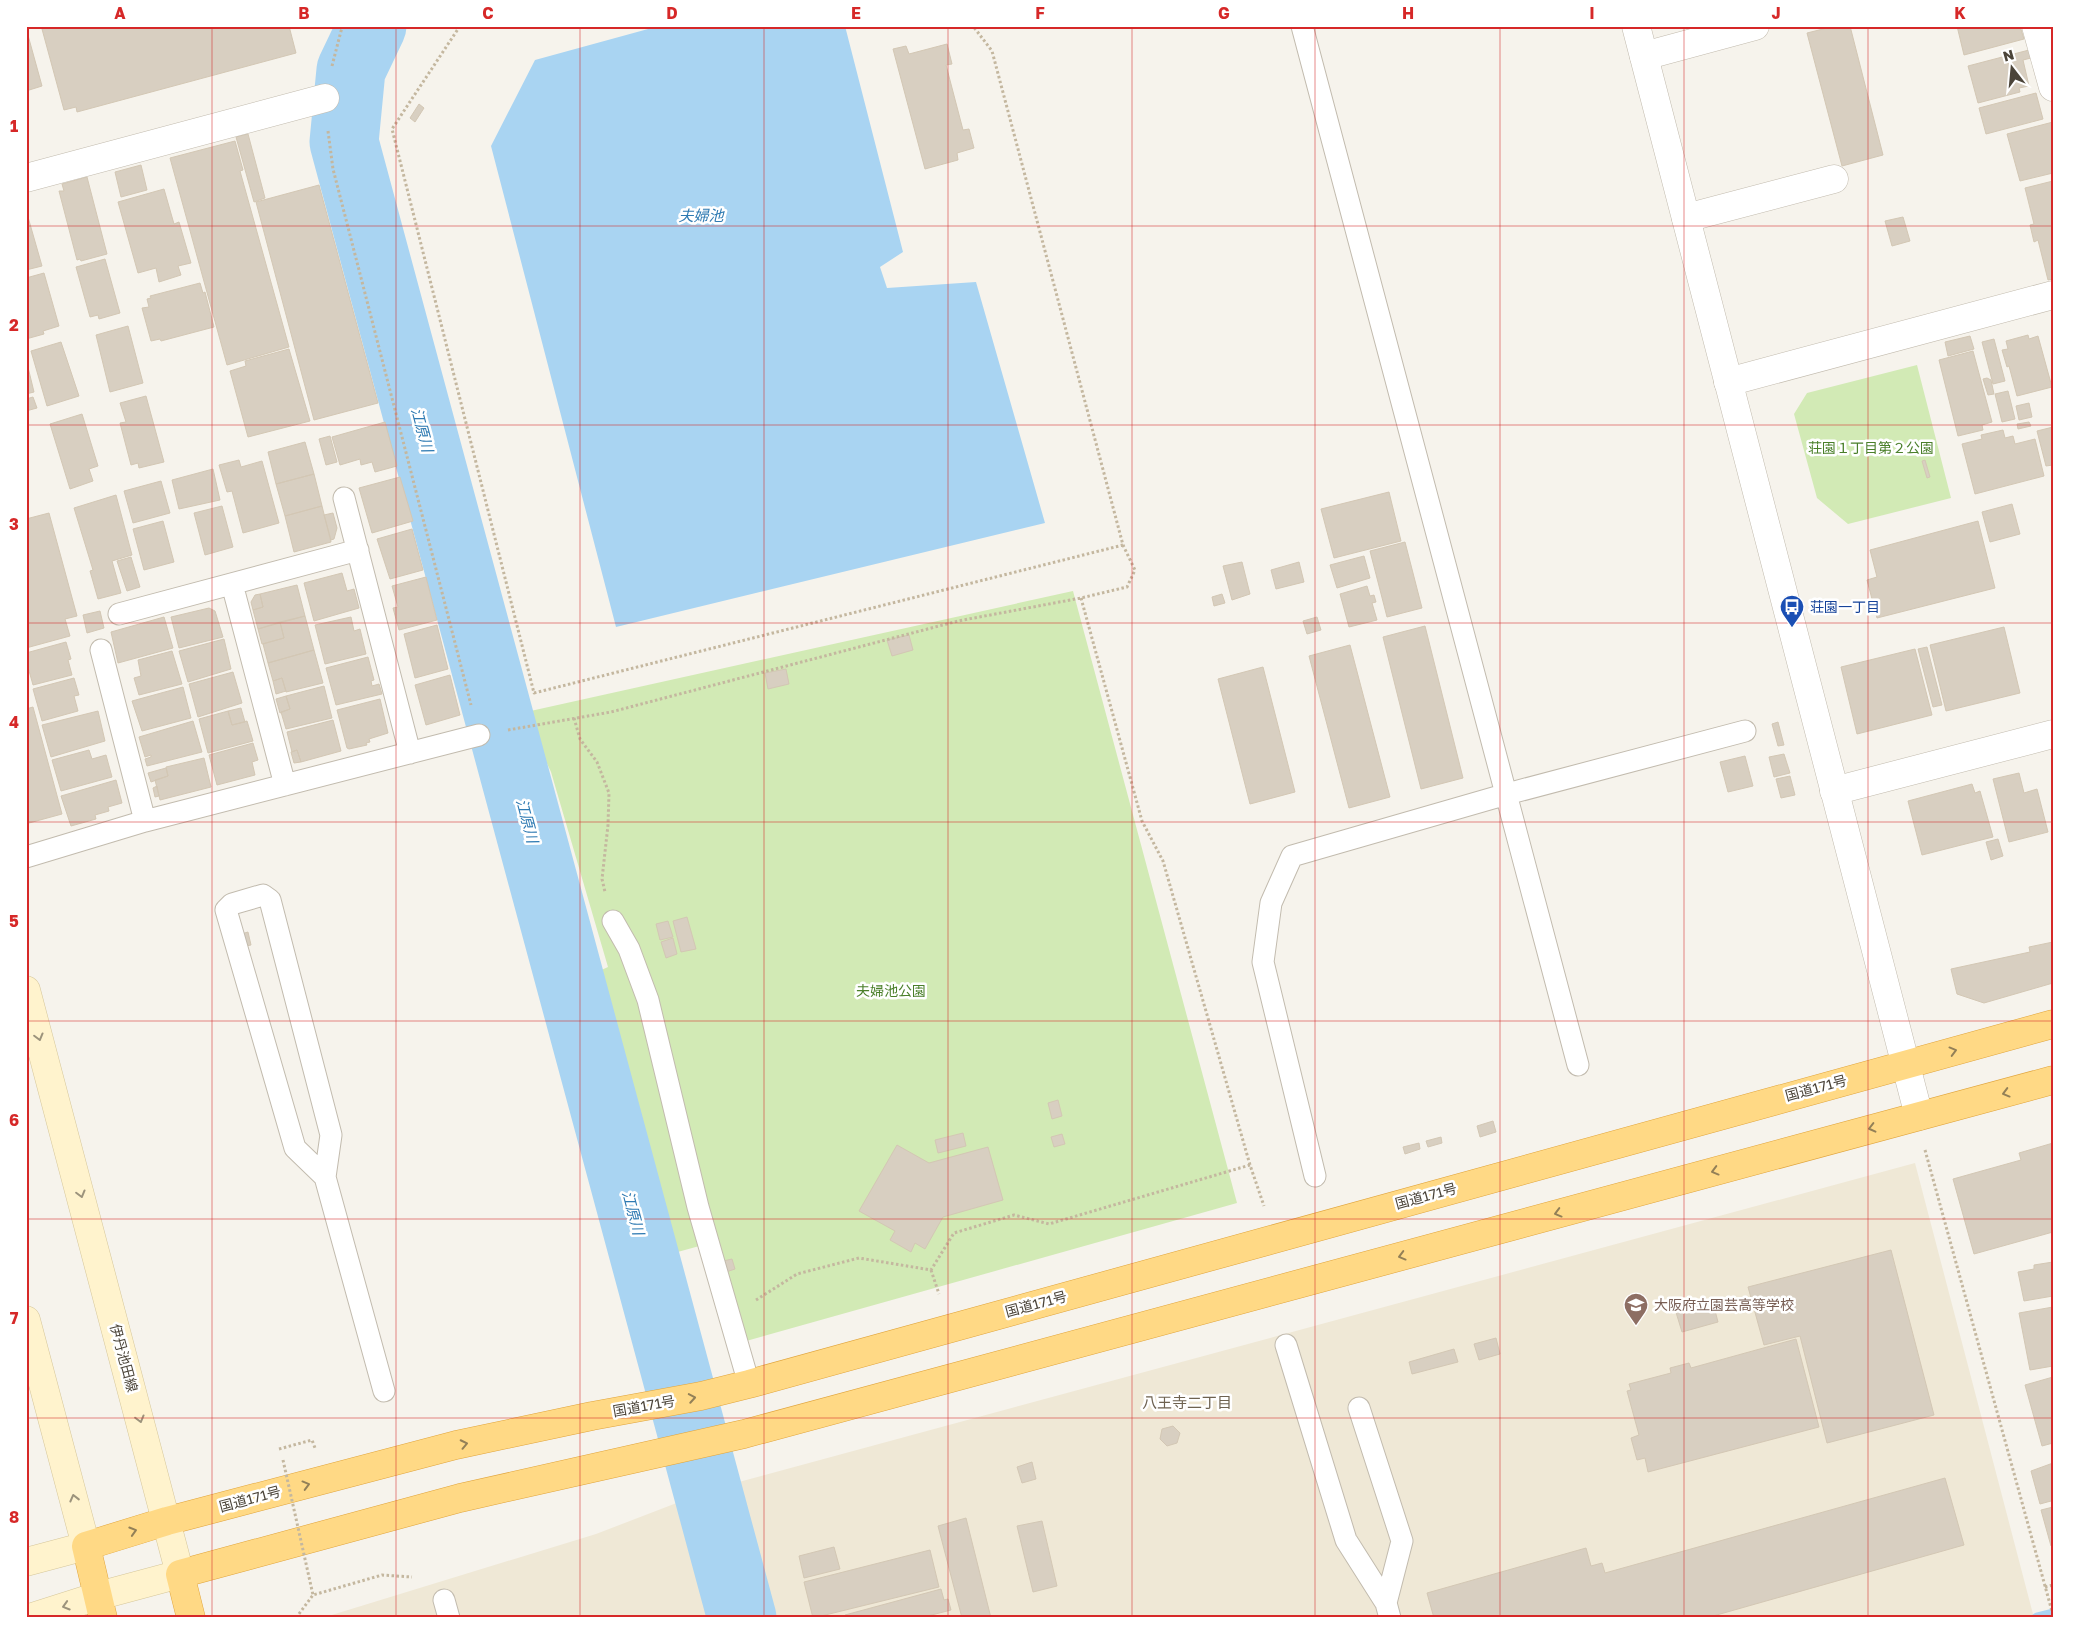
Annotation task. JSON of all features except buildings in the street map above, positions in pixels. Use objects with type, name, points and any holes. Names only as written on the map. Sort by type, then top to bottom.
[{"type":"highway","name":"国道171号","points":[[86,1546],[166,1521],[456,1445],[592,1416],[701,1396],[748,1384],[2053,1024]]},
{"type":"highway","points":[[191,1618],[180,1574],[460,1498],[744,1434],[2053,1080]]},
{"type":"highway","points":[[86,1546],[101,1607]]},
{"type":"main road","name":"伊丹池田線","points":[[26,990],[180,1574]]},
{"type":"main road","points":[[26,1320],[86,1546],[26,1562]]},
{"type":"main road","points":[[29,1618],[101,1607],[180,1574]]},
{"type":"street","points":[[1636,26],[1919,1116]]},
{"type":"street","points":[[1644,56],[1756,26]]},
{"type":"street","points":[[2036,26],[2053,87]]},
{"type":"street","points":[[26,178],[325,98]]},
{"type":"street","points":[[1686,218],[1834,179]]},
{"type":"street","points":[[1728,382],[2053,295]]},
{"type":"street","points":[[1834,791],[2053,734]]},
{"type":"lane","points":[[1302,26],[1578,1065]]},
{"type":"lane","points":[[344,498],[410,752]]},
{"type":"lane","points":[[119,614],[358,550]]},
{"type":"lane","points":[[232,584],[285,785]]},
{"type":"lane","points":[[101,650],[145,821]]},
{"type":"lane","points":[[1315,1176],[1263,962],[1271,903],[1292,856],[1507,794],[1745,731]]},
{"type":"lane","points":[[26,857],[145,821],[479,735]]},
{"type":"lane","points":[[325,1177],[295,1148],[226,910],[232,904],[263,895],[268,896],[270,900],[330,1135],[325,1177],[384,1391]]},
{"type":"lane","points":[[613,922],[629,949],[648,1000],[698,1206],[748,1384]]},
{"type":"lane","points":[[1286,1345],[1346,1540],[1388,1610]]},
{"type":"lane","points":[[1359,1408],[1402,1541],[1388,1610]]},
{"type":"path","points":[[340,26],[341,31]]},
{"type":"path","points":[[344,26],[341,31],[325,98],[333,168],[479,735]]},
{"type":"path","points":[[460,26],[392,129],[534,693],[1123,545]]},
{"type":"path","points":[[519,727],[611,712],[958,621],[1081,598],[1127,587],[1135,570],[1123,545],[992,51],[973,26]]},
{"type":"path","points":[[1081,598],[1142,821],[1163,861],[1250,1165],[1264,1206]]},
{"type":"path","points":[[574,717],[580,740],[598,762],[609,793],[608,825],[602,879],[613,922]]},
{"type":"path","points":[[1925,1149],[2053,1615]]},
{"type":"path","points":[[931,1270],[954,1233],[1014,1215],[1049,1224],[1250,1165]]},
{"type":"path","points":[[730,1318],[797,1274],[859,1258],[931,1270]]},
{"type":"path","points":[[931,1270],[939,1294]]},
{"type":"path","points":[[279,1449],[312,1440],[316,1451]]},
{"type":"path","points":[[283,1460],[313,1595]]},
{"type":"path","points":[[296,1618],[313,1595],[382,1576],[412,1578]]},
{"type":"path","points":[[2045,1587],[2053,1585]]},
{"type":"shaded area","name":"大阪府立園芸高等学校","points":[[1915,1163],[2034,1618],[322,1618],[596,1534],[713,1489]]},
{"type":"green space","name":"荘園１丁目第２公園","points":[[1917,365],[1951,498],[1848,524],[1817,498],[1794,414],[1807,393]]},
{"type":"green space","name":"夫婦池公園","points":[[1073,591],[1237,1203],[732,1345],[703,1245],[674,1253],[597,972],[608,967],[551,772],[532,732],[526,712]]},
{"type":"water","name":"夫婦池","points":[[659,26],[845,26],[903,252],[880,267],[887,288],[976,282],[1045,523],[616,627],[491,146],[535,60]]},
{"type":"waterway","name":"江原川","points":[[372,26],[351,70],[344,142],[742,1618]]},
{"type":"waterway","points":[[2037,1618],[2053,1614]]},
{"type":"place","name":"荘園一丁目","points":[[1792,628]]},
{"type":"place","name":"大阪府立園芸高等学校","points":[[1636,1326]]},
{"type":"district","name":"八王寺二丁目","points":[[1187,1403]]}]
